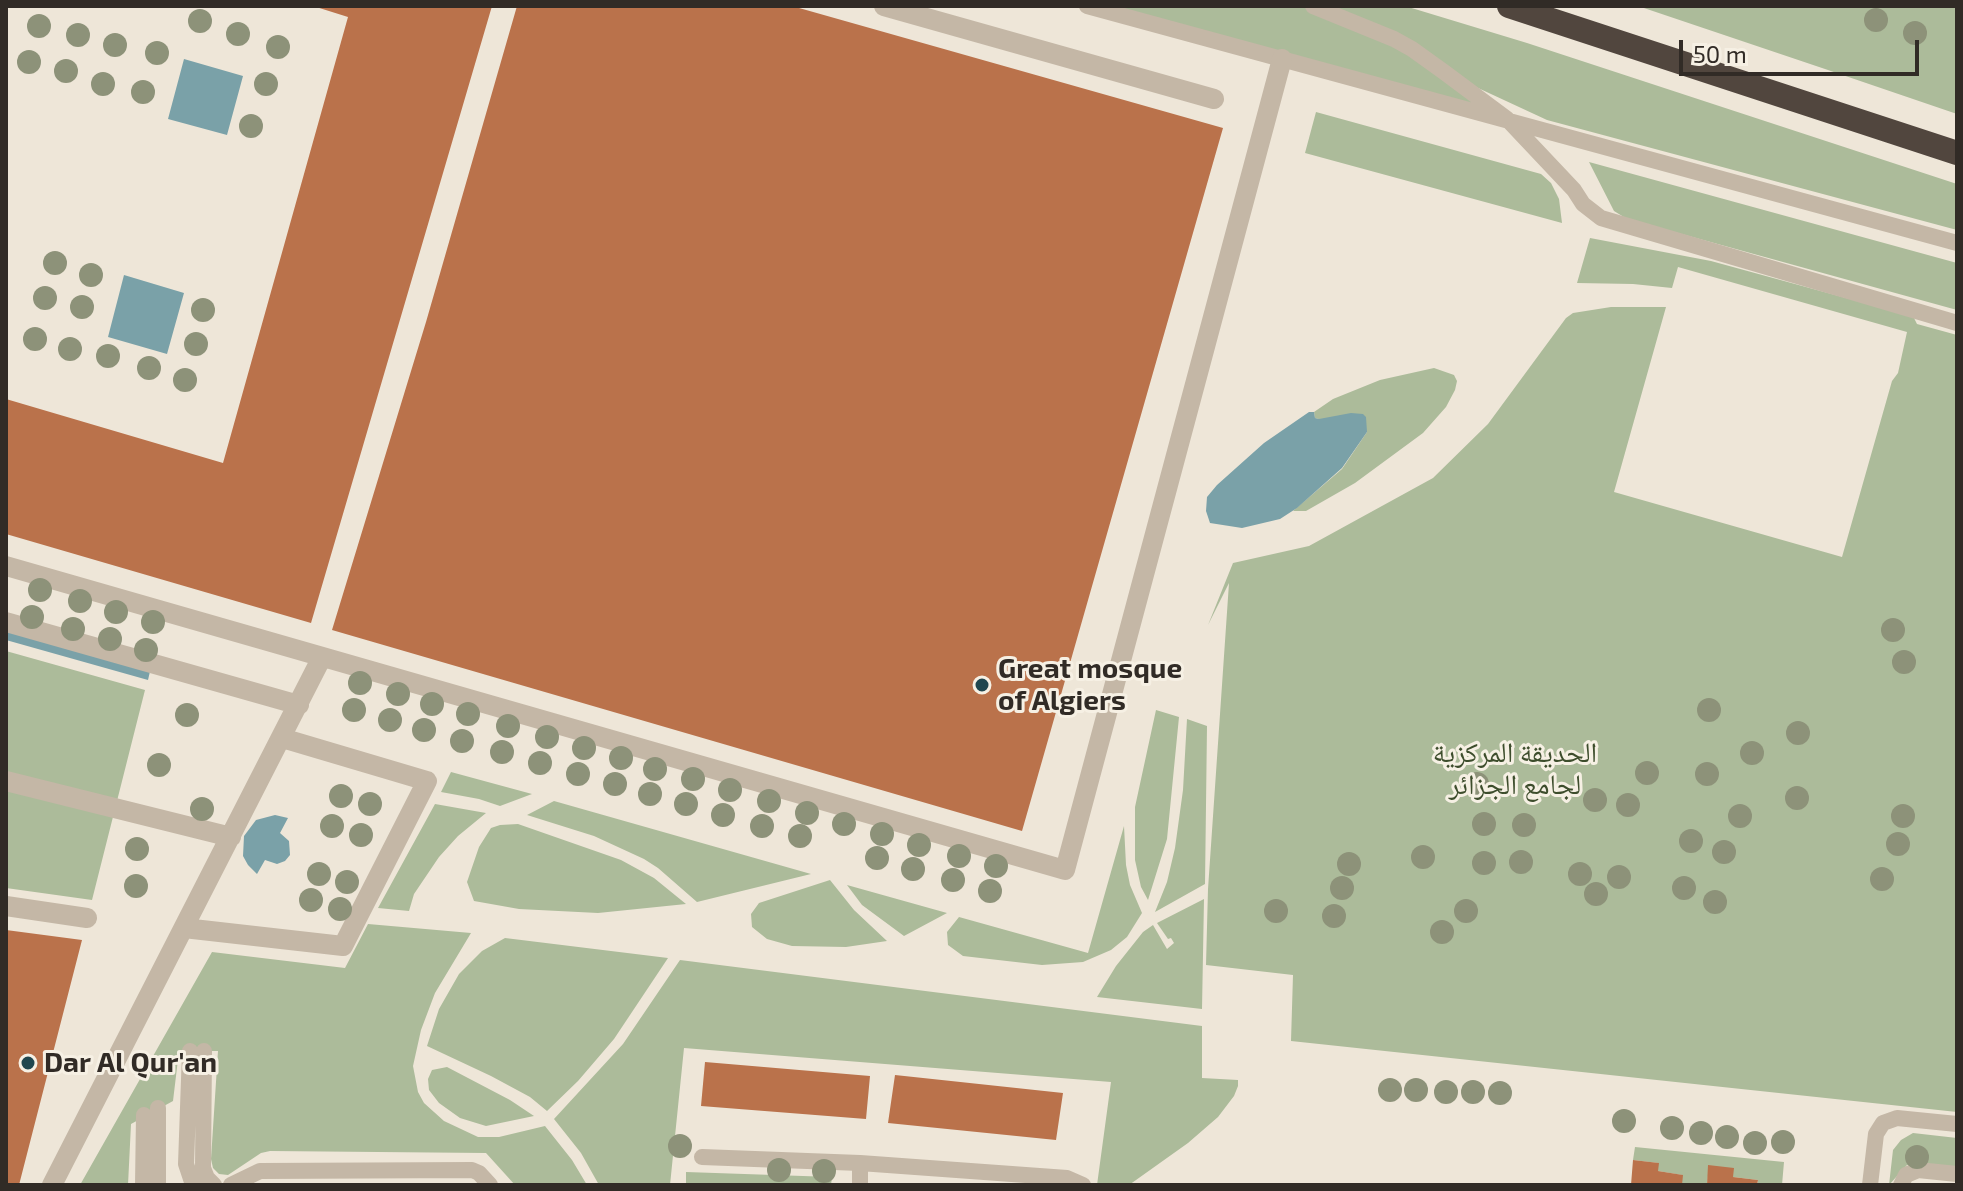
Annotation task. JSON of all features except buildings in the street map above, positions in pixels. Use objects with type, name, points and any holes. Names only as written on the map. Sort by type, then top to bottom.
[{"type":"highway","points":[[1509,6],[1957,153]]},
{"type":"street","points":[[884,6],[1214,99]]},
{"type":"street","points":[[6,566],[1065,870],[1282,59]]},
{"type":"street","points":[[6,622],[299,705]]},
{"type":"street","points":[[52,1185],[322,657]]},
{"type":"street","points":[[184,928],[343,946],[427,781],[282,738]]},
{"type":"street","points":[[6,781],[231,837]]},
{"type":"street","points":[[6,906],[87,918]]},
{"type":"lane","points":[[1087,6],[1957,243]]},
{"type":"lane","points":[[1313,6],[1412,49],[1507,119],[1591,211],[1612,223],[1957,323]]},
{"type":"lane","points":[[1574,190],[1577,215]]},
{"type":"lane","points":[[193,1185],[186,1164],[197,1051],[202,1162],[207,1178],[214,1185]]},
{"type":"lane","points":[[143,1185],[151,1111],[158,1185]]},
{"type":"lane","points":[[1870,1185],[1876,1134],[1883,1123],[1897,1118],[1957,1124]]},
{"type":"lane","points":[[702,1157],[860,1163],[1067,1178],[1078,1180],[1083,1185]]},
{"type":"lane","points":[[860,1163],[860,1185]]},
{"type":"lane","points":[[231,1185],[260,1171],[472,1170],[488,1183]]},
{"type":"lane","points":[[1901,1185],[1906,1175],[1918,1170],[1957,1174]]},
{"type":"lane","points":[[243,1185],[262,1179],[488,1183]]},
{"type":"green space","points":[[1087,6],[1405,6],[1957,184],[1957,230],[1547,120],[1450,75],[1507,119]]},
{"type":"green space","points":[[1638,6],[1957,6],[1957,114],[1825,69]]},
{"type":"green space","points":[[1316,112],[1541,174],[1551,183],[1559,199],[1562,223],[1305,153]]},
{"type":"green space","points":[[1589,162],[1957,263],[1957,310],[1627,219],[1614,211]]},
{"type":"green space","name":"الحديقة المركزية لجامع الجزائر","points":[[1590,238],[1711,261],[1901,313],[1914,318],[1917,324],[1957,335],[1957,1112],[1291,1041],[1293,975],[1206,965],[1208,889],[1229,583],[1208,625],[1233,563],[1309,546],[1433,478],[1488,424],[1566,318],[1573,313],[1611,307],[1666,307],[1614,492],[1842,557],[1892,381],[1898,373],[1907,332],[1678,267],[1672,288],[1577,283]]},
{"type":"green space","points":[[1434,368],[1454,375],[1457,381],[1446,407],[1423,433],[1355,483],[1306,511],[1293,511],[1342,469],[1367,432],[1315,418],[1314,412],[1333,399],[1380,380]]},
{"type":"green space","points":[[6,651],[145,690],[92,900],[6,888]]},
{"type":"green space","points":[[1156,710],[1179,717],[1167,839],[1148,900],[1141,887],[1135,860],[1135,807]]},
{"type":"green space","points":[[1187,719],[1207,726],[1205,884],[1155,912],[1167,882],[1175,848],[1183,790]]},
{"type":"green space","points":[[451,772],[532,794],[500,806],[441,792]]},
{"type":"green space","points":[[554,801],[811,874],[697,902],[644,859],[594,836],[527,815]]},
{"type":"green space","points":[[435,804],[486,813],[439,857],[414,894],[409,911],[378,908]]},
{"type":"green space","points":[[518,824],[621,860],[654,878],[686,904],[598,913],[519,909],[474,901],[467,882],[479,847],[491,828]]},
{"type":"green space","points":[[1124,826],[1130,885],[1142,913],[1127,937],[1111,950],[1083,962],[1042,965],[963,956],[948,945],[947,932],[959,917],[1088,953]]},
{"type":"green space","points":[[830,880],[854,910],[887,941],[846,947],[792,946],[767,939],[752,927],[751,914],[759,903]]},
{"type":"green space","points":[[847,885],[947,913],[904,936],[862,905]]},
{"type":"green space","points":[[1204,899],[1202,1009],[1097,997],[1143,932],[1153,925],[1167,949],[1174,943],[1157,923]]},
{"type":"green space","points":[[368,924],[471,933],[435,993],[421,1030],[413,1066],[418,1092],[424,1103],[444,1121],[478,1137],[499,1137],[545,1126],[587,1185],[515,1185],[486,1153],[270,1151],[261,1153],[228,1175],[219,1174],[213,1168],[211,1159],[218,1051],[179,1051],[173,1101],[131,1124],[128,1185],[80,1185],[212,952],[345,968]]},
{"type":"green space","points":[[505,938],[668,958],[614,1039],[547,1111],[530,1097],[427,1046],[439,1009],[459,974],[482,951]]},
{"type":"green space","points":[[680,960],[1202,1026],[1202,1078],[1238,1080],[1238,1086],[1218,1117],[1188,1143],[1129,1185],[1097,1185],[1111,1082],[684,1048],[670,1185],[599,1185],[581,1153],[554,1119],[623,1044]]},
{"type":"green space","points":[[447,1067],[534,1116],[486,1126],[460,1118],[439,1103],[429,1090],[428,1079],[432,1070]]},
{"type":"green space","points":[[1913,1133],[1957,1138],[1957,1167],[1907,1165],[1889,1185],[1893,1150],[1901,1140]]},
{"type":"green space","points":[[1635,1147],[1784,1162],[1782,1185],[1757,1185],[1758,1180],[1733,1177],[1709,1166],[1707,1185],[1682,1185],[1682,1175],[1658,1171],[1658,1163],[1633,1160]]},
{"type":"green space","points":[[686,1172],[832,1177],[831,1185],[686,1185]]},
{"type":"water","points":[[184,59],[243,76],[227,135],[168,119]]},
{"type":"water","points":[[124,275],[184,293],[167,354],[108,337]]},
{"type":"water","points":[[1309,412],[1314,412],[1315,418],[1319,419],[1351,413],[1366,417],[1367,432],[1342,468],[1280,519],[1242,528],[1210,523],[1206,511],[1207,497],[1217,485],[1264,443]]},
{"type":"water","points":[[6,627],[151,667],[148,680],[6,640]]},
{"type":"water","points":[[275,815],[288,818],[280,833],[289,841],[290,855],[277,864],[265,860],[257,874],[243,856],[244,836],[256,820]]},
{"type":"place","name":"Great mosque of Algiers","points":[[982,685]]},
{"type":"place","name":"Dar Al Qur'an","points":[[28,1063]]}]
